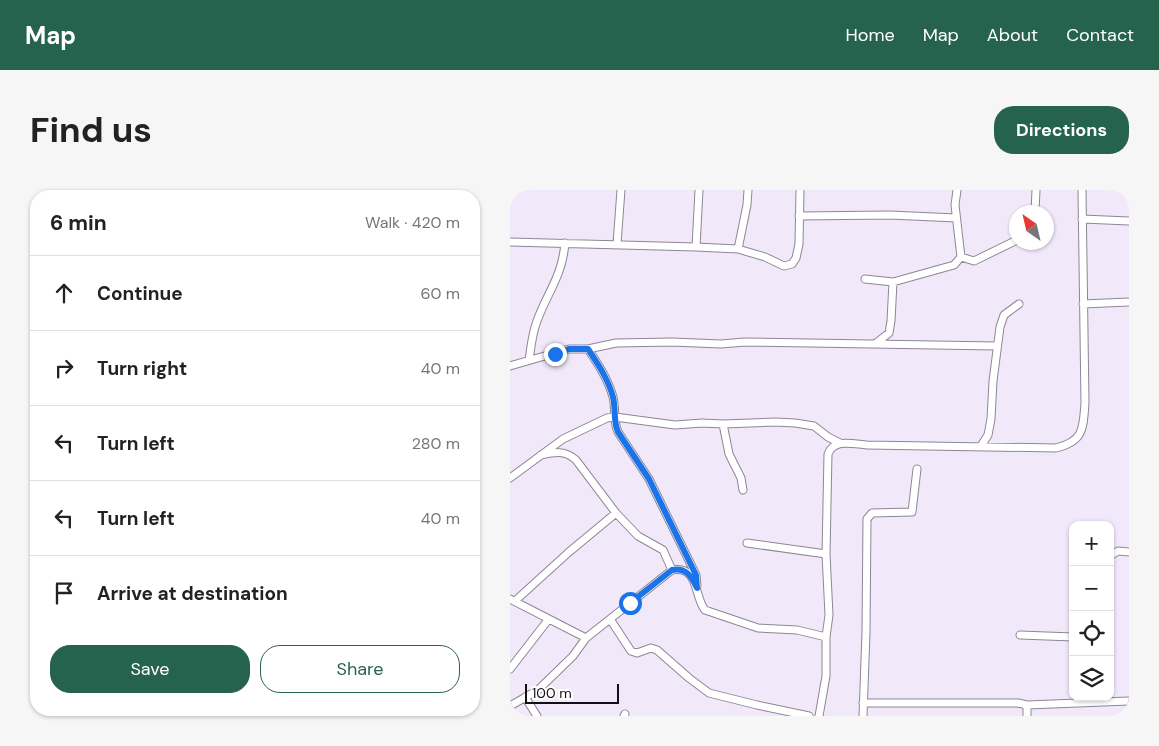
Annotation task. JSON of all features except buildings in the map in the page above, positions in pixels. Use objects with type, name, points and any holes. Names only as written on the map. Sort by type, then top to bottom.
[{"type":"street","points":[[617,244],[621,190]]},
{"type":"street","points":[[696,247],[699,190]]},
{"type":"street","points":[[738,249],[747,205],[748,190]]},
{"type":"street","points":[[510,242],[738,249],[765,257],[784,266],[792,264],[796,258],[799,244],[800,190]]},
{"type":"street","points":[[865,279],[893,282],[954,265],[961,257],[955,205],[957,190]]},
{"type":"street","points":[[1035,205],[1036,190]]},
{"type":"street","points":[[510,478],[563,439],[607,418],[615,417],[668,425],[795,422],[814,426],[828,437],[840,443],[867,445],[1056,448],[1067,445],[1078,438],[1083,427],[1086,403],[1082,190]]},
{"type":"street","points":[[799,216],[890,215],[956,218]]},
{"type":"street","points":[[1082,218],[1129,221]]},
{"type":"street","points":[[529,360],[536,321],[559,276],[564,258],[565,243]]},
{"type":"street","points":[[961,257],[974,261],[1009,244]]},
{"type":"street","points":[[874,345],[889,333],[893,282]]},
{"type":"street","points":[[1084,304],[1129,302]]},
{"type":"street","points":[[981,446],[988,435],[991,420],[993,381],[1000,327],[1004,315],[1020,304]]},
{"type":"street","points":[[510,366],[569,349],[588,349],[616,343],[721,344],[745,342],[997,346]]},
{"type":"street","points":[[588,349],[610,387],[618,432],[649,479],[696,575],[702,608],[718,616],[758,628],[797,630],[826,636]]},
{"type":"street","points":[[723,424],[729,454],[741,478],[743,490]]},
{"type":"street","points":[[828,437],[830,450]]},
{"type":"street","points":[[818,716],[826,676],[826,636],[829,615],[826,554],[828,454],[834,445],[840,443]]},
{"type":"street","points":[[539,455],[562,452],[570,454],[616,513],[638,536],[663,550],[672,570]]},
{"type":"street","points":[[863,716],[867,518],[872,512],[912,512],[914,509],[917,469]]},
{"type":"street","points":[[586,638],[512,600],[616,513]]},
{"type":"street","points":[[746,542],[826,554]]},
{"type":"street","points":[[1114,554],[1118,551],[1129,552]]},
{"type":"street","points":[[510,706],[538,690],[562,667],[586,638],[672,570],[680,569],[686,572],[697,588]]},
{"type":"street","points":[[610,619],[631,651],[637,653],[650,648],[657,650],[709,693],[809,716]]},
{"type":"street","points":[[510,669],[548,620]]},
{"type":"street","points":[[1020,635],[1069,637]]},
{"type":"street","points":[[525,697],[537,716]]},
{"type":"street","points":[[863,703],[1018,703],[1027,705],[1084,701]]},
{"type":"street","points":[[1114,701],[1129,701]]},
{"type":"street","points":[[1027,705],[1027,716]]},
{"type":"route","points":[[555,354],[569,349],[588,349],[610,387],[613,397],[615,424],[618,432],[649,479],[696,575],[697,588],[686,572],[680,569],[672,570],[667,576],[630,603]]}]
